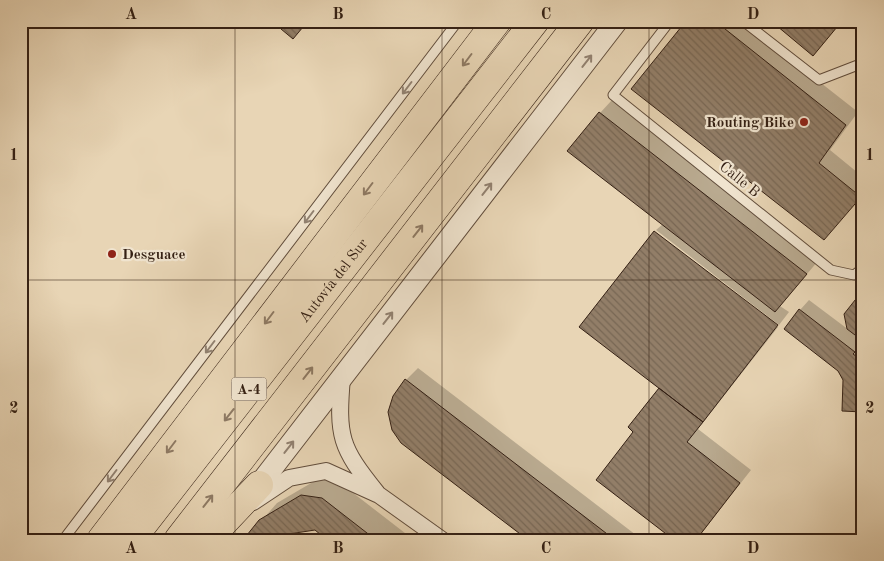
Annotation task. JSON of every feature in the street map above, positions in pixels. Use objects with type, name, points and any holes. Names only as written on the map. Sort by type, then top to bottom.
[{"type":"highway","points":[[101,540],[497,21]]},
{"type":"highway","name":"Autovía del Sur","points":[[131,540],[535,21]]},
{"type":"highway","name":"A-4","points":[[178,540],[580,21]]},
{"type":"highway","points":[[207,540],[255,494]]},
{"type":"street","points":[[221,540],[342,377],[617,21]]},
{"type":"street","points":[[342,377],[339,409],[340,432],[351,460],[379,495]]},
{"type":"street","points":[[255,494],[289,478],[326,471],[379,495],[442,540]]},
{"type":"lane","points":[[63,540],[458,21]]},
{"type":"lane","name":"Calle B","points":[[670,21],[613,95],[831,270],[854,275],[863,268]]},
{"type":"lane","points":[[743,21],[819,80],[863,63]]},
{"type":"building","points":[[287,21],[308,21],[293,39],[281,29]]},
{"type":"building","points":[[686,21],[715,21],[846,125],[819,163],[861,197],[824,240],[631,89]]},
{"type":"building","points":[[771,21],[842,21],[813,56]]},
{"type":"building","points":[[599,112],[807,274],[775,312],[567,151]]},
{"type":"building","points":[[654,231],[778,325],[703,422],[579,327]]},
{"type":"building","points":[[863,290],[863,341],[847,329],[844,314]]},
{"type":"building","points":[[799,309],[855,352],[853,354],[863,361],[863,412],[842,411],[843,380],[838,371],[784,329]]},
{"type":"building","points":[[405,379],[615,540],[528,540],[401,443],[392,430],[388,412],[393,396]]},
{"type":"building","points":[[659,388],[703,422],[687,442],[740,483],[696,540],[674,540],[596,480],[633,432],[628,427]]},
{"type":"building","points":[[301,495],[322,498],[376,540],[327,540],[315,530],[289,534],[285,540],[243,540],[259,520]]},
{"type":"place","name":"Routing Bike","points":[[804,122]]},
{"type":"place","name":"Desguace","points":[[112,254]]}]
